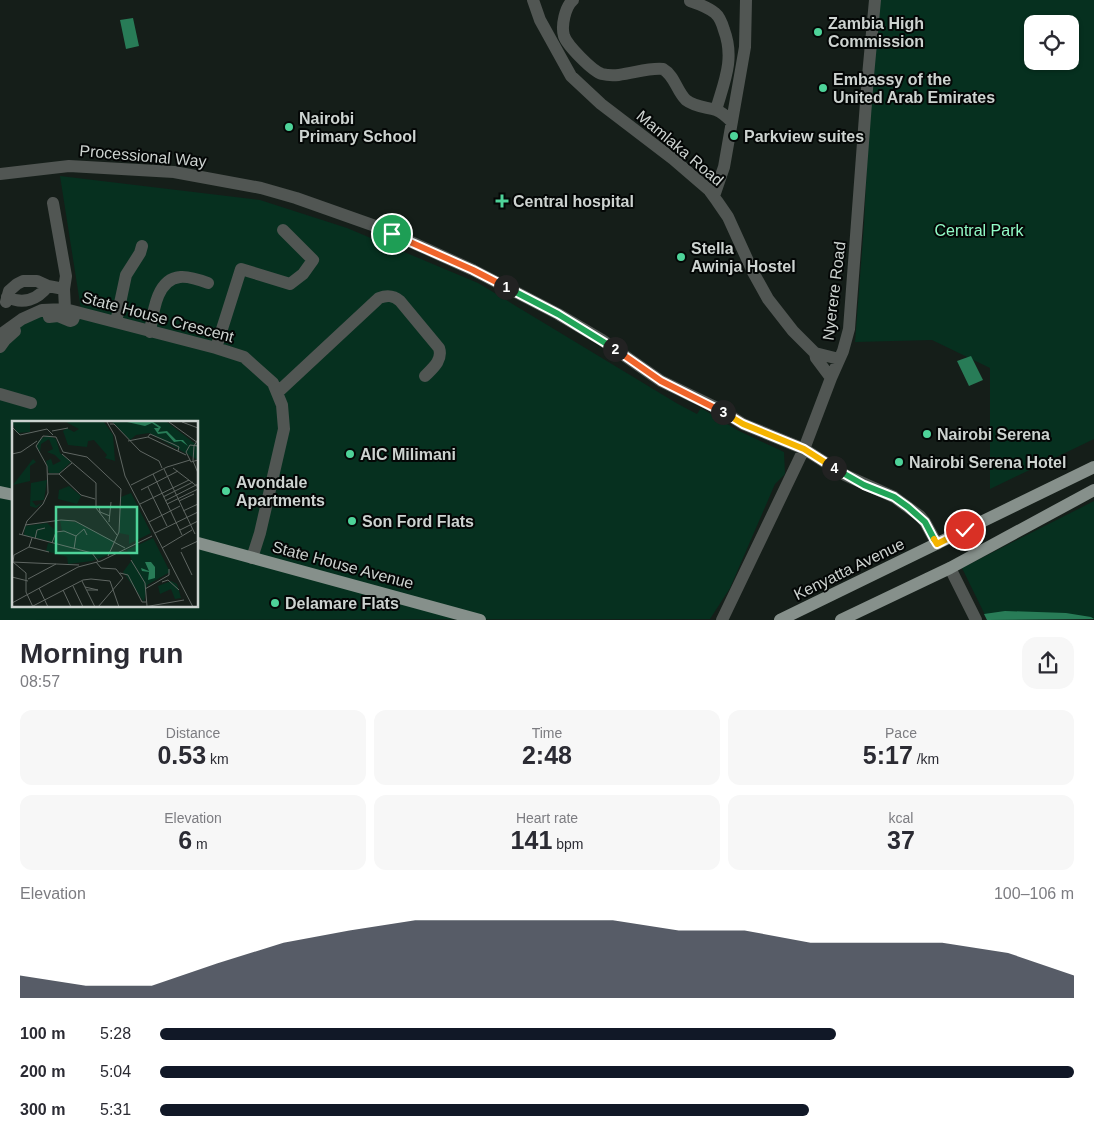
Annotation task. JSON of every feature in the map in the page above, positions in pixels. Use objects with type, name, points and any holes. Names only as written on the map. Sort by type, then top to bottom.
[{"type":"main road","name":"Kenyatta Avenue","points":[[780,620],[1094,467]]},
{"type":"main road","points":[[1054,487],[1064,506]]},
{"type":"main road","points":[[841,620],[950,568],[1094,490]]},
{"type":"main road","name":"State House Avenue","points":[[199,543],[480,620]]},
{"type":"street","name":"Mamlaka Road","points":[[533,0],[540,20],[571,76],[601,104],[673,159],[714,196],[728,217],[753,272],[768,299],[815,353],[816,358],[830,378]]},
{"type":"street","points":[[573,0],[568,6],[565,15],[563,34],[591,68],[602,74],[615,75],[663,69],[670,74],[682,96],[688,101],[695,105],[716,110],[724,114],[732,122]]},
{"type":"street","points":[[714,196],[724,166],[746,47],[746,0]]},
{"type":"street","name":"Nyerere Road","points":[[722,620],[804,449],[830,378],[843,352],[849,329],[875,0]]},
{"type":"street","points":[[690,1],[704,6],[715,13],[721,21],[727,36],[730,53],[716,110]]},
{"type":"street","name":"Processional Way","points":[[0,174],[69,166],[174,172],[261,188],[326,208],[378,227],[473,270],[558,314],[602,340],[661,381],[721,410],[743,424],[804,449],[846,475],[894,497],[925,522],[937,544]]},
{"type":"street","points":[[0,347],[5,340],[27,322],[58,316],[70,321],[73,320],[64,289],[66,276],[53,202]]},
{"type":"street","points":[[216,348],[241,268],[290,284],[303,274],[313,260],[283,230]]},
{"type":"street","points":[[116,322],[126,274],[140,253],[142,246]]},
{"type":"street","points":[[150,332],[157,298],[165,284],[179,277],[208,283]]},
{"type":"street","points":[[4,300],[12,288],[23,281],[37,281],[48,286],[64,289]]},
{"type":"street","points":[[4,300],[24,301],[34,299],[48,286]]},
{"type":"street","points":[[278,392],[379,298],[386,296],[392,296],[400,301],[439,348],[441,354],[439,359],[425,376]]},
{"type":"street","points":[[4,300],[26,318]]},
{"type":"street","name":"State House Crescent","points":[[0,335],[42,310],[71,311],[216,348],[244,357],[273,383],[282,405],[284,429],[260,533],[252,558]]},
{"type":"street","points":[[815,353],[839,359]]},
{"type":"street","points":[[0,394],[32,403]]},
{"type":"street","points":[[950,568],[976,620]]},
{"type":"green space","name":"Central Park","points":[[875,0],[1094,0],[1094,439],[990,489],[990,368],[932,340],[855,342],[864,225]]},
{"type":"green space","points":[[60,176],[260,200],[347,228],[478,283],[678,404],[697,414],[701,408],[737,430],[784,452],[785,474],[775,484],[730,588],[710,619],[0,620],[0,344],[6,334],[46,312],[82,316]]},
{"type":"green space","points":[[1094,501],[1094,619],[987,619],[962,568]]},
{"type":"shaded area","points":[[133,18],[139,46],[126,49],[120,20]]},
{"type":"shaded area","points":[[971,356],[983,380],[969,386],[957,361]]},
{"type":"shaded area","points":[[1005,611],[1066,613],[1094,619],[987,620],[984,614]]},
{"type":"place","name":"Zambia High Commission","points":[[818,32]]},
{"type":"place","name":"Embassy of the United Arab Emirates","points":[[823,88]]},
{"type":"place","name":"Nairobi Primary School","points":[[289,127]]},
{"type":"place","name":"Parkview suites","points":[[734,136]]},
{"type":"place","name":"Central hospital","points":[[502,201]]},
{"type":"place","name":"Stella Awinja Hostel","points":[[681,257]]},
{"type":"place","name":"Nairobi Serena","points":[[927,434]]},
{"type":"place","name":"AIC Milimani","points":[[350,454]]},
{"type":"place","name":"Nairobi Serena Hotel","points":[[899,462]]},
{"type":"place","name":"Avondale Apartments","points":[[226,491]]},
{"type":"place","name":"Son Ford Flats","points":[[352,521]]},
{"type":"place","name":"Delamare Flats","points":[[275,603]]},
{"type":"route","points":[[392,234],[473,270],[558,314],[602,340],[661,381],[721,410],[743,424],[804,449],[864,485],[894,497],[920,516],[937,544],[965,530]]}]
